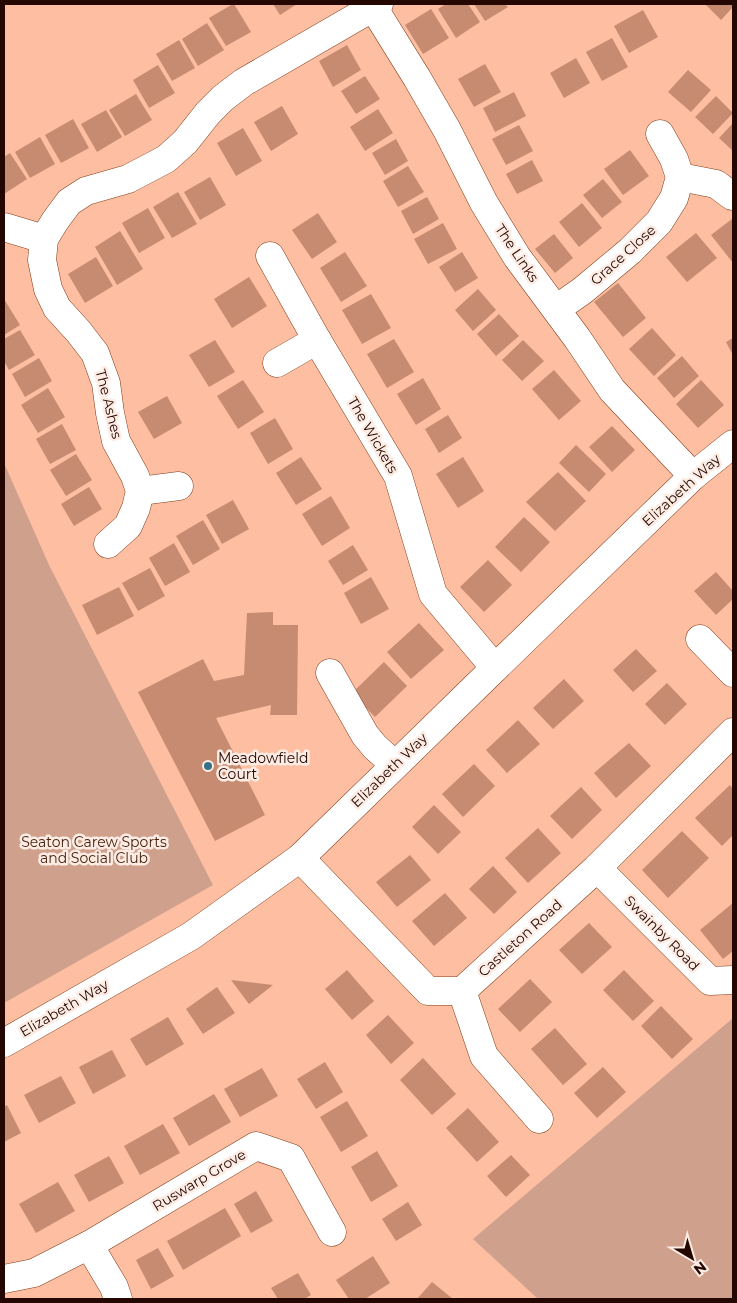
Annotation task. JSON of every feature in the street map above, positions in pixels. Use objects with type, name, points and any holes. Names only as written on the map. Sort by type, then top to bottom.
[{"type":"street","name":"The Ashes","points":[[140,491],[135,476],[116,441],[106,383],[95,353],[57,308],[48,289],[42,260],[44,239],[69,202],[86,191],[128,179],[166,159],[185,142],[208,113],[223,98],[244,82],[376,6]]},
{"type":"street","name":"The Links","points":[[376,6],[446,130],[484,203],[517,258],[556,309],[612,390],[693,476]]},
{"type":"street","points":[[660,134],[674,159],[680,177],[716,184],[732,196]]},
{"type":"street","name":"Grace Close","points":[[556,309],[582,291],[630,251],[659,222],[674,198],[680,177]]},
{"type":"street","points":[[4,227],[44,239]]},
{"type":"street","name":"The Wickets","points":[[270,256],[317,340],[398,476],[433,594],[494,668]]},
{"type":"street","points":[[277,363],[317,340]]},
{"type":"street","name":"Elizabeth Way","points":[[4,1043],[191,936],[300,858],[693,476],[733,444]]},
{"type":"street","points":[[108,544],[128,526],[136,508],[140,491],[178,486]]},
{"type":"street","points":[[700,639],[733,673]]},
{"type":"street","points":[[330,673],[365,735],[395,765]]},
{"type":"street","name":"Castleton Road","points":[[462,991],[597,868],[733,732]]},
{"type":"street","points":[[300,858],[428,991],[462,991],[484,1056],[539,1120]]},
{"type":"street","name":"Swainby Road","points":[[597,868],[710,980],[733,980]]},
{"type":"street","name":"Ruswarp Grove","points":[[4,1279],[34,1273],[89,1245],[256,1146],[291,1158],[332,1232]]},
{"type":"street","points":[[89,1245],[114,1287],[118,1299]]},
{"type":"green space","name":"Seaton Carew Sports and Social Club","points":[[4,463],[49,565],[213,885],[4,1003]]},
{"type":"green space","points":[[733,1018],[733,1299],[538,1299],[473,1239]]},
{"type":"building","points":[[233,4],[251,32],[226,46],[209,18]]},
{"type":"building","points":[[273,4],[297,4],[280,15]]},
{"type":"building","points":[[446,4],[468,4],[480,22],[456,38],[438,9]]},
{"type":"building","points":[[474,4],[505,4],[508,7],[485,21]]},
{"type":"building","points":[[705,4],[733,4],[733,7],[721,20]]},
{"type":"building","points":[[431,9],[449,38],[423,54],[405,25]]},
{"type":"building","points":[[643,10],[658,37],[629,53],[614,26]]},
{"type":"building","points":[[207,23],[224,50],[198,66],[182,39]]},
{"type":"building","points":[[612,38],[628,67],[602,81],[586,52]]},
{"type":"building","points":[[179,40],[195,68],[172,81],[156,54]]},
{"type":"building","points":[[347,45],[361,70],[333,87],[319,61]]},
{"type":"building","points":[[576,58],[590,83],[564,98],[550,73]]},
{"type":"building","points":[[485,64],[501,92],[474,107],[458,79]]},
{"type":"building","points":[[158,65],[175,93],[149,108],[133,80]]},
{"type":"building","points":[[688,70],[711,90],[691,112],[668,92]]},
{"type":"building","points":[[365,76],[380,99],[356,114],[341,91]]},
{"type":"building","points":[[514,92],[526,116],[495,132],[483,108]]},
{"type":"building","points":[[136,94],[152,120],[125,136],[109,110]]},
{"type":"building","points":[[716,96],[733,113],[713,134],[695,117]]},
{"type":"building","points":[[282,106],[298,134],[271,151],[254,122]]},
{"type":"building","points":[[378,109],[393,133],[365,151],[350,127]]},
{"type":"building","points":[[106,110],[122,137],[97,152],[81,124]]},
{"type":"building","points":[[73,119],[89,148],[61,163],[45,135]]},
{"type":"building","points":[[733,123],[733,151],[719,138]]},
{"type":"building","points":[[519,125],[533,151],[506,165],[492,139]]},
{"type":"building","points":[[243,128],[262,161],[236,176],[217,143]]},
{"type":"building","points":[[40,137],[55,164],[30,178],[15,152]]},
{"type":"building","points":[[396,139],[408,161],[385,175],[372,153]]},
{"type":"building","points":[[630,150],[649,176],[623,195],[604,169]]},
{"type":"building","points":[[10,153],[27,179],[4,194],[4,157]]},
{"type":"building","points":[[532,160],[543,181],[517,194],[506,174]]},
{"type":"building","points":[[408,166],[424,192],[398,207],[383,181]]},
{"type":"building","points":[[210,177],[226,205],[200,220],[184,192]]},
{"type":"building","points":[[603,179],[622,202],[602,218],[583,195]]},
{"type":"building","points":[[178,192],[197,224],[172,238],[153,207]]},
{"type":"building","points":[[427,197],[439,219],[413,234],[401,211]]},
{"type":"building","points":[[582,203],[602,228],[579,247],[559,222]]},
{"type":"building","points":[[148,208],[165,238],[139,253],[122,223]]},
{"type":"building","points":[[318,213],[337,242],[312,259],[292,230]]},
{"type":"building","points":[[733,220],[733,263],[711,235]]},
{"type":"building","points":[[443,223],[457,249],[428,264],[414,239]]},
{"type":"building","points":[[120,231],[143,269],[117,285],[95,247]]},
{"type":"building","points":[[696,233],[717,258],[687,282],[666,257]]},
{"type":"building","points":[[554,234],[573,258],[555,273],[535,249]]},
{"type":"building","points":[[345,252],[367,286],[341,302],[320,268]]},
{"type":"building","points":[[462,252],[478,278],[455,292],[439,267]]},
{"type":"building","points":[[96,257],[113,286],[85,303],[68,274]]},
{"type":"building","points":[[249,277],[267,306],[232,328],[214,299]]},
{"type":"building","points":[[618,283],[646,318],[623,337],[594,302]]},
{"type":"building","points":[[478,289],[496,310],[473,331],[455,310]]},
{"type":"building","points":[[371,294],[391,328],[362,344],[342,310]]},
{"type":"building","points":[[4,299],[20,325],[4,335]]},
{"type":"building","points":[[499,314],[519,336],[496,356],[477,334]]},
{"type":"building","points":[[652,328],[676,355],[654,376],[629,349]]},
{"type":"building","points":[[20,330],[35,355],[9,370],[4,361],[4,339]]},
{"type":"building","points":[[733,338],[733,355],[726,342]]},
{"type":"building","points":[[394,339],[414,372],[387,388],[367,354]]},
{"type":"building","points":[[215,340],[235,372],[209,387],[189,355]]},
{"type":"building","points":[[523,340],[544,361],[522,381],[502,360]]},
{"type":"building","points":[[682,356],[699,376],[674,398],[657,378]]},
{"type":"building","points":[[39,358],[52,381],[25,397],[12,374]]},
{"type":"building","points":[[554,370],[581,401],[559,420],[532,389]]},
{"type":"building","points":[[423,378],[441,409],[416,425],[397,394]]},
{"type":"building","points":[[243,380],[264,412],[238,429],[217,396]]},
{"type":"building","points":[[701,380],[724,405],[698,428],[676,404]]},
{"type":"building","points":[[48,388],[65,417],[38,433],[21,405]]},
{"type":"building","points":[[167,396],[182,423],[154,439],[138,412]]},
{"type":"building","points":[[448,415],[462,438],[439,453],[425,429]]},
{"type":"building","points":[[275,418],[293,449],[268,464],[250,433]]},
{"type":"building","points":[[62,424],[76,450],[50,464],[36,439]]},
{"type":"building","points":[[612,426],[635,450],[612,472],[589,447]]},
{"type":"building","points":[[576,445],[606,474],[589,492],[559,463]]},
{"type":"building","points":[[76,454],[92,480],[66,496],[50,470]]},
{"type":"building","points":[[301,457],[322,489],[296,505],[276,473]]},
{"type":"building","points":[[463,457],[484,491],[458,508],[436,474]]},
{"type":"building","points":[[558,472],[586,501],[555,531],[526,502]]},
{"type":"building","points":[[89,487],[102,509],[74,526],[61,504]]},
{"type":"building","points":[[331,496],[350,528],[322,546],[302,514]]},
{"type":"building","points":[[233,500],[249,529],[222,544],[206,515]]},
{"type":"building","points":[[524,517],[550,542],[521,572],[495,547]]},
{"type":"building","points":[[203,520],[220,549],[193,565],[176,536]]},
{"type":"building","points":[[174,543],[190,572],[165,586],[149,558]]},
{"type":"building","points":[[353,545],[368,570],[343,585],[328,561]]},
{"type":"building","points":[[488,560],[512,585],[484,612],[460,587]]},
{"type":"building","points":[[150,568],[165,596],[138,611],[122,583]]},
{"type":"building","points":[[716,572],[733,591],[733,599],[716,615],[694,591]]},
{"type":"building","points":[[371,577],[389,609],[361,624],[344,593]]},
{"type":"building","points":[[119,587],[134,616],[97,635],[82,605]]},
{"type":"building","name":"Meadowfield Court","points":[[273,612],[273,625],[298,625],[297,715],[270,715],[271,705],[216,718],[265,815],[215,841],[138,692],[203,659],[214,681],[244,675],[247,613]]},
{"type":"building","points":[[419,623],[444,650],[411,679],[387,652]]},
{"type":"building","points":[[636,649],[657,671],[633,692],[613,670]]},
{"type":"building","points":[[384,662],[407,686],[375,717],[352,693]]},
{"type":"building","points":[[564,679],[584,701],[553,729],[533,708]]},
{"type":"building","points":[[667,683],[687,704],[665,725],[645,704]]},
{"type":"building","points":[[518,720],[540,744],[507,773],[486,750]]},
{"type":"building","points":[[629,743],[651,766],[616,798],[594,773]]},
{"type":"building","points":[[474,764],[495,786],[463,817],[442,794]]},
{"type":"building","points":[[730,785],[733,789],[733,835],[722,846],[695,818]]},
{"type":"building","points":[[581,787],[602,810],[572,839],[550,816]]},
{"type":"building","points":[[434,805],[461,832],[438,854],[412,827]]},
{"type":"building","points":[[538,828],[561,853],[528,883],[505,858]]},
{"type":"building","points":[[682,831],[709,858],[668,898],[642,870]]},
{"type":"building","points":[[410,855],[431,880],[397,907],[376,882]]},
{"type":"building","points":[[493,866],[517,892],[494,914],[469,889]]},
{"type":"building","points":[[445,893],[467,918],[434,946],[412,921]]},
{"type":"building","points":[[733,903],[733,951],[723,959],[700,930]]},
{"type":"building","points":[[589,923],[612,947],[582,974],[559,950]]},
{"type":"building","points":[[347,970],[374,1001],[352,1020],[325,989]]},
{"type":"building","points":[[624,970],[654,1001],[633,1021],[603,990]]},
{"type":"building","points":[[530,979],[552,1002],[520,1032],[498,1009]]},
{"type":"building","points":[[231,980],[273,985],[249,1004]]},
{"type":"building","points":[[217,987],[235,1013],[203,1034],[186,1009]]},
{"type":"building","points":[[661,1006],[693,1039],[672,1059],[641,1026]]},
{"type":"building","points":[[388,1015],[414,1043],[391,1064],[366,1035]]},
{"type":"building","points":[[168,1017],[184,1044],[146,1066],[130,1039]]},
{"type":"building","points":[[555,1028],[587,1064],[563,1085],[531,1049]]},
{"type":"building","points":[[112,1050],[126,1076],[93,1094],[79,1067]]},
{"type":"building","points":[[423,1058],[456,1094],[432,1115],[400,1080]]},
{"type":"building","points":[[325,1062],[343,1092],[316,1109],[297,1079]]},
{"type":"building","points":[[603,1067],[626,1092],[597,1118],[574,1093]]},
{"type":"building","points":[[262,1068],[278,1096],[240,1117],[224,1089]]},
{"type":"building","points":[[61,1076],[76,1103],[39,1123],[24,1095]]},
{"type":"building","points":[[214,1094],[231,1122],[189,1146],[173,1118]]},
{"type":"building","points":[[347,1101],[368,1136],[341,1152],[320,1117]]},
{"type":"building","points":[[7,1105],[21,1133],[4,1142],[4,1107]]},
{"type":"building","points":[[468,1108],[499,1142],[477,1162],[446,1128]]},
{"type":"building","points":[[163,1124],[180,1153],[140,1175],[124,1146]]},
{"type":"building","points":[[377,1151],[398,1186],[371,1202],[351,1167]]},
{"type":"building","points":[[511,1155],[530,1175],[506,1197],[487,1176]]},
{"type":"building","points":[[109,1156],[124,1183],[89,1202],[74,1175]]},
{"type":"building","points":[[58,1182],[75,1211],[36,1233],[19,1204]]},
{"type":"building","points":[[256,1191],[273,1221],[251,1233],[234,1204]]},
{"type":"building","points":[[408,1202],[422,1225],[396,1241],[382,1219]]},
{"type":"building","points":[[225,1208],[241,1236],[183,1270],[167,1241]]},
{"type":"building","points":[[158,1248],[174,1276],[151,1289],[136,1260]]},
{"type":"building","points":[[373,1256],[390,1283],[365,1299],[349,1299],[336,1280]]},
{"type":"building","points":[[298,1273],[311,1295],[304,1299],[278,1299],[271,1288]]},
{"type":"building","points":[[432,1282],[453,1299],[417,1299]]},
{"type":"place","name":"Meadowfield Court","points":[[208,766]]}]
